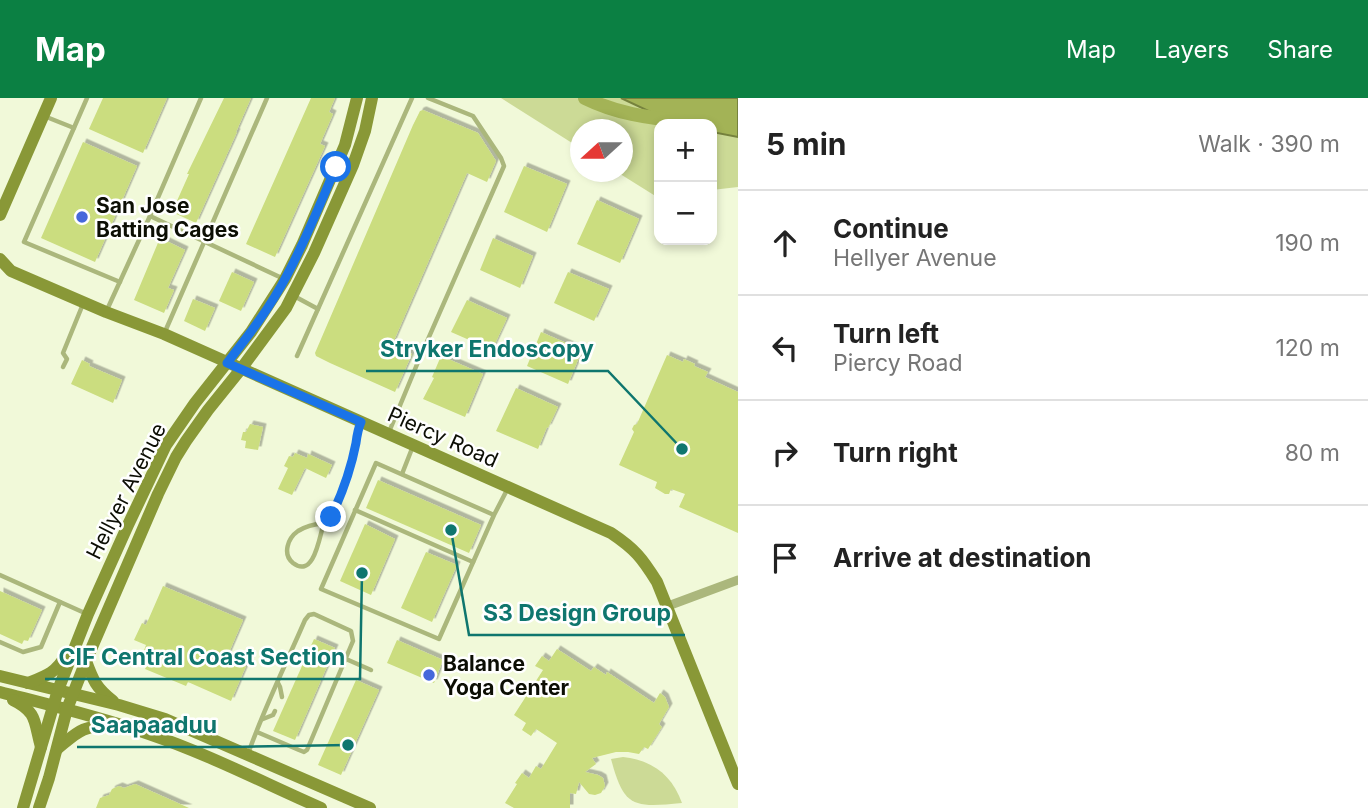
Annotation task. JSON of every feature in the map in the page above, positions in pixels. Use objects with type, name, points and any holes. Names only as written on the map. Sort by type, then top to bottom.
[{"type":"main road","points":[[0,215],[51,98]]},
{"type":"main road","name":"Hellyer Avenue","points":[[23,808],[58,690],[128,525],[166,445],[251,332],[285,279],[345,145],[357,98]]},
{"type":"main road","name":"Hellyer Avenue","points":[[39,808],[68,709],[86,661],[158,494],[176,457],[293,295],[353,165],[365,131],[372,98]]},
{"type":"main road","name":"Piercy Road","points":[[0,259],[11,271],[163,334],[414,445],[611,533],[626,543],[641,556],[657,582],[738,784]]},
{"type":"main road","points":[[28,683],[50,674],[60,666],[88,614]]},
{"type":"main road","points":[[86,661],[100,692],[119,705]]},
{"type":"main road","points":[[0,676],[165,719],[370,808]]},
{"type":"main road","points":[[0,693],[68,709],[160,738],[321,808]]},
{"type":"main road","points":[[0,693],[21,704],[33,716],[41,748]]},
{"type":"main road","points":[[56,750],[78,731],[90,726],[126,726]]},
{"type":"street","points":[[668,606],[738,580]]},
{"type":"lane","points":[[87,98],[24,242],[120,282]]},
{"type":"lane","points":[[106,312],[201,98]]},
{"type":"lane","points":[[163,334],[267,98]]},
{"type":"lane","points":[[297,356],[412,98]]},
{"type":"lane","points":[[388,434],[504,166],[473,116],[428,98]]},
{"type":"lane","points":[[44,116],[74,128]]},
{"type":"lane","points":[[150,216],[285,279]]},
{"type":"lane","points":[[293,295],[318,309]]},
{"type":"lane","points":[[64,367],[66,359],[63,353],[84,303]]},
{"type":"lane","points":[[324,523],[320,542],[308,564],[297,565],[292,562],[286,548],[293,536],[309,526],[324,523],[331,517],[341,496],[361,422]]},
{"type":"lane","points":[[402,474],[414,445]]},
{"type":"lane","points":[[494,515],[376,463],[321,589],[439,639],[508,487]]},
{"type":"lane","points":[[355,510],[473,563]]},
{"type":"lane","points":[[0,575],[88,614]]},
{"type":"lane","points":[[0,642],[23,652],[41,647],[60,602]]},
{"type":"lane","points":[[248,754],[262,719],[309,615],[314,614],[351,631],[353,641],[307,750],[304,752],[257,732]]},
{"type":"lane","points":[[346,659],[371,670]]},
{"type":"lane","points":[[278,683],[282,697]]},
{"type":"lane","points":[[262,719],[268,718],[275,711]]},
{"type":"shaded area","points":[[501,98],[738,98],[738,187],[717,189],[717,119],[654,119],[654,195],[633,182],[633,119],[570,119],[570,142]]},
{"type":"shaded area","points":[[621,98],[738,98],[738,137],[717,133],[717,119],[665,119]]},
{"type":"shaded area","points":[[623,757],[652,765],[660,771],[673,784],[682,803],[652,805],[633,801],[621,787],[611,759]]},
{"type":"building","points":[[103,98],[167,98],[143,153],[89,129]]},
{"type":"building","points":[[224,98],[251,98],[196,223],[172,212],[187,174]]},
{"type":"building","points":[[311,98],[335,98],[329,112],[333,114],[320,144],[325,146],[275,257],[246,244]]},
{"type":"building","points":[[423,110],[478,133],[496,161],[487,182],[467,173],[392,345],[412,354],[395,392],[330,363],[315,353],[413,125]]},
{"type":"building","points":[[83,142],[137,166],[95,262],[41,238]]},
{"type":"building","points":[[524,166],[567,184],[547,232],[504,212]]},
{"type":"building","points":[[597,200],[639,219],[620,263],[577,244]]},
{"type":"building","points":[[160,238],[185,250],[168,288],[174,290],[164,313],[134,300]]},
{"type":"building","points":[[493,238],[533,256],[520,288],[480,270]]},
{"type":"building","points":[[232,272],[254,282],[241,311],[219,301]]},
{"type":"building","points":[[568,272],[609,289],[594,321],[554,303]]},
{"type":"building","points":[[193,299],[215,308],[205,331],[184,321]]},
{"type":"building","points":[[467,300],[507,318],[492,350],[451,332]]},
{"type":"building","points":[[541,332],[582,350],[568,384],[527,366]]},
{"type":"building","points":[[667,355],[695,364],[694,366],[708,372],[705,377],[738,392],[738,533],[679,507],[685,494],[671,489],[669,494],[665,494],[655,488],[657,482],[619,465],[634,432],[632,429],[637,424]]},
{"type":"building","points":[[441,356],[483,374],[465,417],[423,399]]},
{"type":"building","points":[[82,360],[90,364],[89,366],[122,380],[113,403],[71,384]]},
{"type":"building","points":[[516,388],[558,407],[538,449],[496,431]]},
{"type":"building","points":[[250,424],[263,427],[258,450],[245,448],[246,441],[241,440],[243,432],[246,432]]},
{"type":"building","points":[[295,453],[307,458],[308,454],[332,465],[326,478],[305,468],[292,495],[278,489],[288,468],[284,466],[289,456],[293,457]]},
{"type":"building","points":[[378,480],[481,525],[469,553],[366,508]]},
{"type":"building","points":[[365,524],[395,539],[371,595],[340,581]]},
{"type":"building","points":[[426,552],[457,565],[432,622],[401,608]]},
{"type":"building","points":[[163,586],[243,620],[227,657],[246,666],[231,701],[188,682],[186,686],[145,669],[151,657],[143,653],[146,645],[134,640],[142,623],[146,625]]},
{"type":"building","points":[[0,591],[42,610],[28,641],[24,640],[22,644],[0,634]]},
{"type":"building","points":[[314,639],[335,648],[295,740],[273,731]]},
{"type":"building","points":[[397,640],[443,660],[434,683],[387,663]]},
{"type":"building","points":[[557,649],[591,671],[594,667],[606,675],[607,672],[654,703],[660,693],[669,707],[659,724],[662,727],[648,749],[644,747],[639,754],[616,752],[592,758],[596,764],[585,772],[603,778],[605,786],[601,793],[589,794],[579,782],[576,794],[570,793],[570,808],[514,808],[505,803],[517,784],[515,783],[522,773],[529,778],[536,766],[541,769],[557,743],[536,729],[531,736],[522,730],[526,723],[514,715],[543,670],[535,666],[542,656],[549,661]]},
{"type":"building","points":[[356,680],[379,690],[341,775],[318,765]]},
{"type":"building","points":[[135,784],[189,808],[96,808],[100,798],[109,795],[112,789]]},
{"type":"waterway","points":[[585,98],[608,108],[665,119]]},
{"type":"place","name":"San Jose Batting Cages","points":[[82,217]]},
{"type":"place","name":"Stryker Endoscopy","points":[[682,449]]},
{"type":"place","name":"S3 Design Group","points":[[451,530]]},
{"type":"place","name":"CIF Central Coast Section","points":[[362,573]]},
{"type":"place","name":"Balance Yoga Center","points":[[429,675]]},
{"type":"place","name":"Saapaaduu","points":[[348,745]]},
{"type":"route","points":[[331,517],[341,496],[361,422],[227,363],[251,332],[285,279],[336,167]]}]
